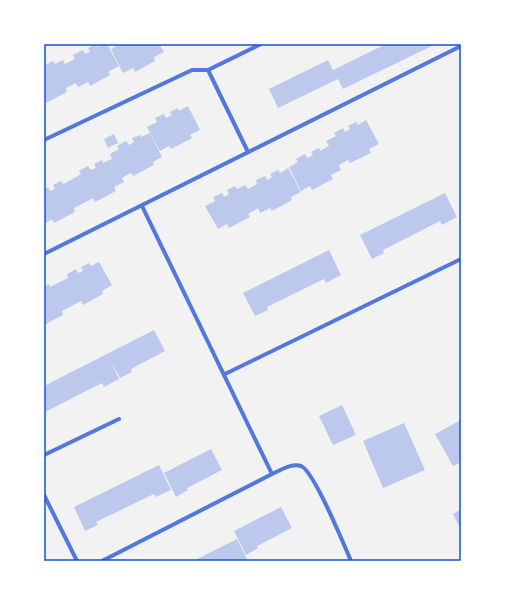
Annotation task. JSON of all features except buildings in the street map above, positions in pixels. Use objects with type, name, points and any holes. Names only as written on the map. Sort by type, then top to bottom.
[{"type":"street","points":[[44,140],[192,70],[208,70],[261,44]]},
{"type":"street","points":[[44,254],[461,46]]},
{"type":"street","points":[[208,70],[248,152]]},
{"type":"street","points":[[142,206],[225,374],[272,474]]},
{"type":"street","points":[[225,374],[461,259]]},
{"type":"street","points":[[44,455],[119,419]]},
{"type":"street","points":[[102,561],[272,474],[297,465],[308,471],[351,561]]},
{"type":"street","points":[[44,495],[77,561]]}]
